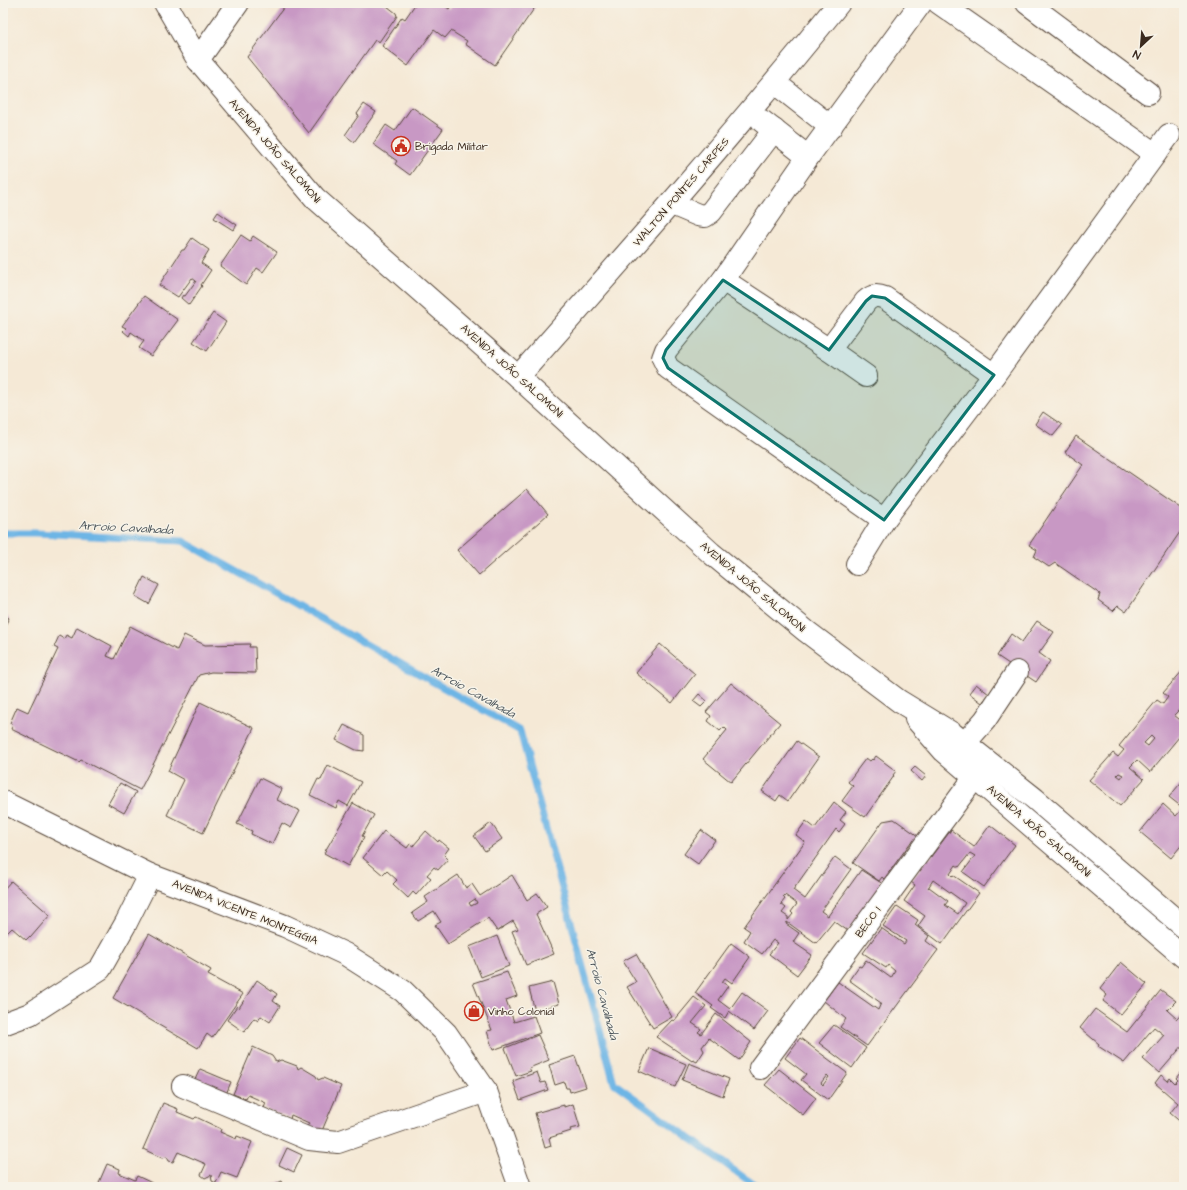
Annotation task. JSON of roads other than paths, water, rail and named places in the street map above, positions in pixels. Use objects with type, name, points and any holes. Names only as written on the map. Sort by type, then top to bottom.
[{"type":"street","name":"AVENIDA JOÃO SALOMONI","points":[[165,3],[198,60],[315,198],[518,377],[711,553],[806,631],[899,701],[953,734],[1036,799],[1184,927]]},
{"type":"street","points":[[198,60],[238,3]]},
{"type":"street","name":"WALTON PONTES CARPES","points":[[518,377],[672,204],[775,83],[839,3]]},
{"type":"street","points":[[884,520],[668,368],[663,358],[666,350],[723,280],[808,157],[921,3]]},
{"type":"street","points":[[939,3],[1155,154]]},
{"type":"street","points":[[1027,3],[1148,93]]},
{"type":"street","points":[[775,83],[831,127]]},
{"type":"street","points":[[750,112],[792,143],[808,157]]},
{"type":"street","points":[[672,204],[698,215],[705,216],[711,212],[774,130]]},
{"type":"street","points":[[857,564],[884,520],[994,375],[1169,135]]},
{"type":"street","points":[[723,280],[866,376]]},
{"type":"street","points":[[829,350],[866,301],[872,296],[878,295],[885,298],[994,375]]},
{"type":"street","points":[[964,744],[985,720],[1017,672]]},
{"type":"street","name":"AVENIDA JOÃO SALOMONI","points":[[899,701],[944,750],[1184,956]]},
{"type":"street","name":"BECO 1","points":[[760,1068],[975,777]]},
{"type":"street","name":"AVENIDA VICENTE MONTEGGIA","points":[[3,802],[150,875],[285,926],[345,954],[403,991],[446,1033],[486,1091],[520,1187]]},
{"type":"street","points":[[3,1024],[30,1014],[100,969],[126,923],[150,875]]},
{"type":"street","points":[[183,1086],[309,1139],[338,1142],[486,1091]]},
{"type":"waterway","name":"Arroio Cavalhada","points":[[3,533],[36,533],[183,541],[520,731],[614,1083],[759,1187]]},
{"type":"place","name":"Brigada Militar","points":[[401,146]]},
{"type":"place","name":"Vinho Colonial","points":[[474,1011]]}]
